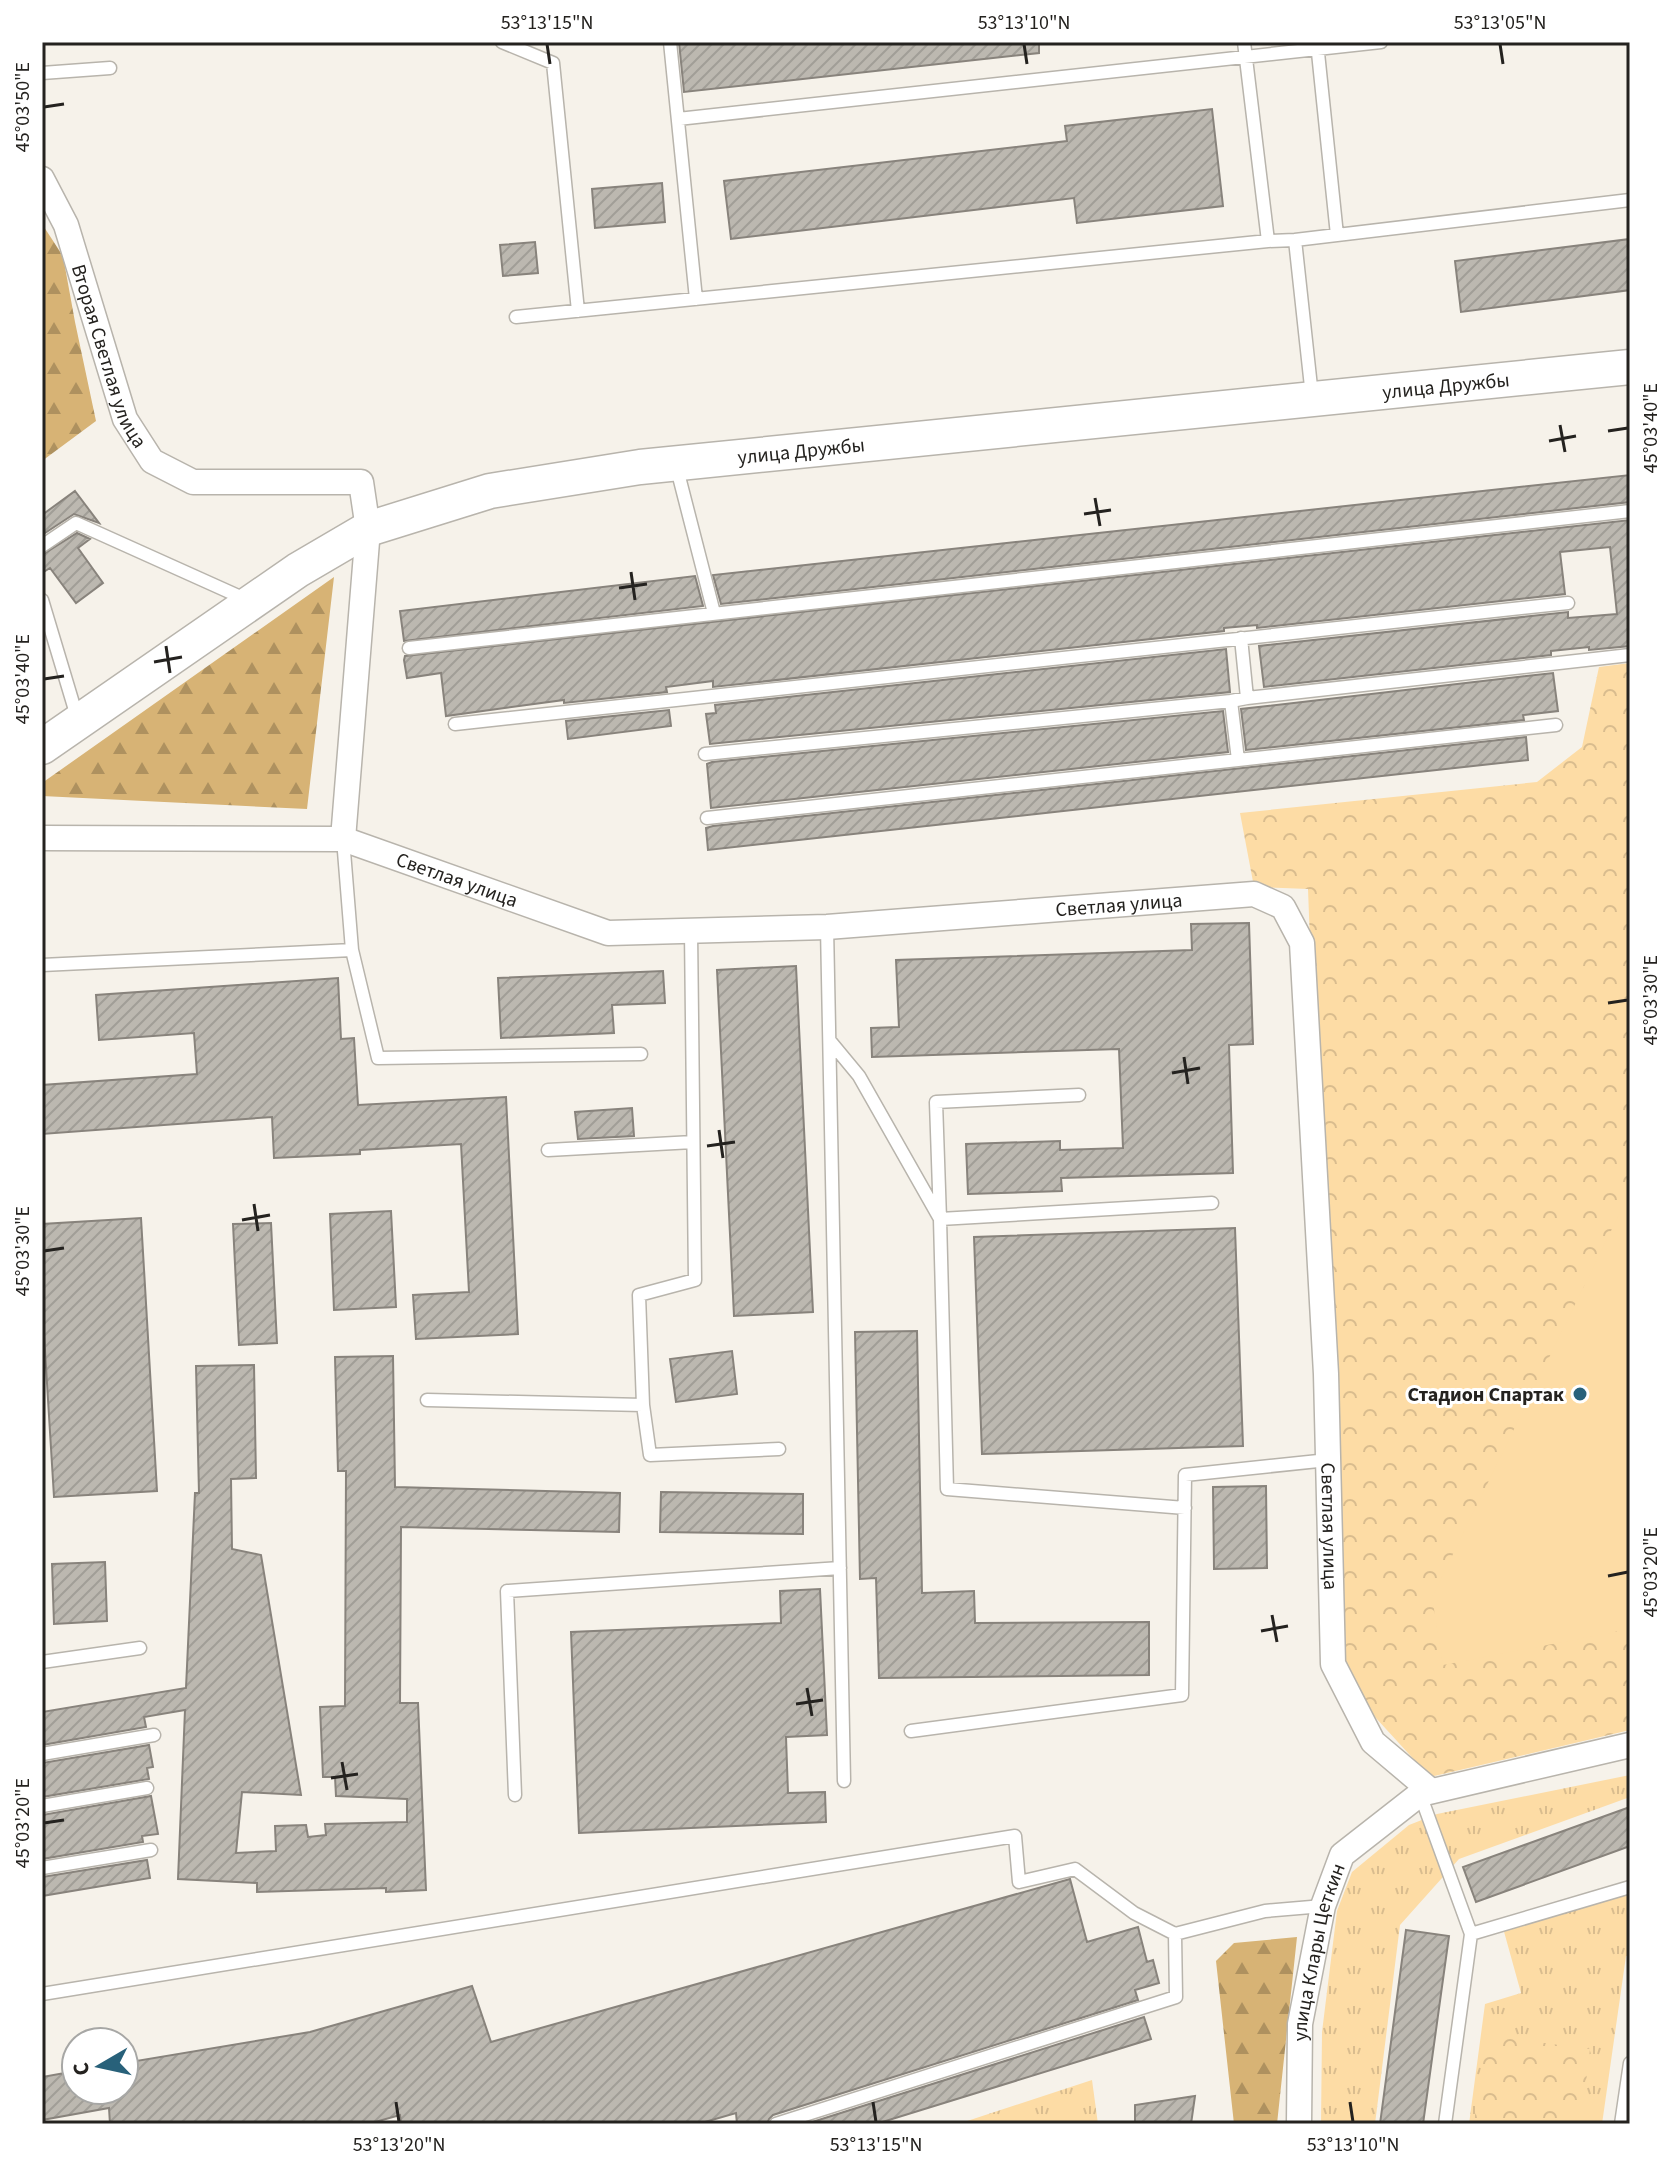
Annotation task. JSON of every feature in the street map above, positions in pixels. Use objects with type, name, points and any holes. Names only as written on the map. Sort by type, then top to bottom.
[{"type":"street","name":"Вторая Светлая улица","points":[[42,179],[66,225],[125,419],[152,461],[193,482],[361,482],[368,529]]},
{"type":"street","points":[[42,209],[66,225]]},
{"type":"street","name":"улица Дружбы","points":[[42,747],[298,570],[368,529],[490,491],[640,467],[1630,367]]},
{"type":"street","points":[[343,839],[368,529]]},
{"type":"street","name":"Светлая улица","points":[[42,838],[343,839],[608,933],[827,927],[1254,894],[1283,907],[1302,943],[1326,1374],[1333,1664],[1373,1742],[1425,1792]]},
{"type":"street","name":"улица Клары Цеткин","points":[[1299,2124],[1300,2024],[1323,1906],[1342,1855],[1425,1792],[1630,1745]]},
{"type":"lane","points":[[502,42],[553,63],[578,311]]},
{"type":"lane","points":[[670,42],[696,299]]},
{"type":"lane","points":[[1244,42],[1268,241]]},
{"type":"lane","points":[[678,119],[1246,56],[1317,45],[1381,42]]},
{"type":"lane","points":[[1317,45],[1337,235]]},
{"type":"lane","points":[[42,73],[110,68]]},
{"type":"lane","points":[[516,317],[1295,240],[1630,200]]},
{"type":"lane","points":[[1295,240],[1312,399]]},
{"type":"lane","points":[[676,464],[714,613]]},
{"type":"lane","points":[[409,648],[1630,511]]},
{"type":"lane","points":[[42,546],[76,523],[252,602]]},
{"type":"lane","points":[[42,600],[78,721]]},
{"type":"lane","points":[[455,724],[1568,603]]},
{"type":"lane","points":[[1241,638],[1247,698]]},
{"type":"lane","points":[[705,754],[1231,701],[1630,655]]},
{"type":"lane","points":[[1231,701],[1238,760]]},
{"type":"lane","points":[[707,818],[1556,725]]},
{"type":"lane","points":[[343,839],[352,950],[378,1058],[641,1054]]},
{"type":"lane","points":[[827,927],[844,1781]]},
{"type":"lane","points":[[691,931],[695,1280],[639,1295],[643,1405],[650,1455],[779,1449]]},
{"type":"lane","points":[[42,965],[352,950]]},
{"type":"lane","points":[[830,1041],[859,1076],[940,1219]]},
{"type":"lane","points":[[1079,1095],[936,1102],[947,1489],[1185,1508]]},
{"type":"lane","points":[[548,1150],[693,1142]]},
{"type":"lane","points":[[940,1219],[1212,1203]]},
{"type":"lane","points":[[427,1400],[643,1405]]},
{"type":"lane","points":[[911,1731],[1182,1695],[1185,1475],[1328,1460]]},
{"type":"lane","points":[[515,1795],[507,1591],[840,1568]]},
{"type":"lane","points":[[42,1662],[140,1648]]},
{"type":"lane","points":[[42,1754],[154,1735]]},
{"type":"lane","points":[[42,1806],[147,1788]]},
{"type":"lane","points":[[1425,1792],[1471,1934],[1445,2124]]},
{"type":"lane","points":[[42,1994],[1015,1836],[1019,1882],[1075,1869],[1134,1913],[1175,1934],[1265,1911],[1323,1906]]},
{"type":"lane","points":[[42,1868],[151,1850]]},
{"type":"lane","points":[[1471,1934],[1630,1887]]},
{"type":"lane","points":[[776,2124],[1176,1997],[1175,1934]]},
{"type":"lane","points":[[1621,2124],[1630,2063]]},
{"type":"green space","points":[[42,224],[63,256],[96,421],[42,461]]},
{"type":"green space","points":[[334,577],[307,809],[42,796],[42,783]]},
{"type":"green space","points":[[1630,663],[1630,1730],[1430,1777],[1364,1705],[1345,1667],[1336,1633],[1308,889],[1254,887],[1240,813],[1537,782],[1582,747],[1599,667]]},
{"type":"green space","name":"Стадион Спартак","points":[[1630,1192],[1630,1629],[1443,1665],[1432,1597]]},
{"type":"green space","points":[[1630,1775],[1630,1797],[1459,1859],[1400,1925],[1375,2124],[1321,2124],[1322,2032],[1337,1911],[1352,1872],[1409,1825],[1437,1814]]},
{"type":"green space","points":[[1630,1892],[1630,1956],[1626,1956],[1602,2124],[1469,2124],[1485,2004],[1521,1993],[1503,1928]]},
{"type":"green space","points":[[1297,1937],[1277,2124],[1234,2124],[1216,1961],[1234,1943]]},
{"type":"green space","points":[[1485,2035],[1590,2049],[1581,2124],[1474,2124]]},
{"type":"green space","points":[[1092,2080],[1098,2124],[958,2124]]},
{"type":"building","points":[[679,42],[1039,42],[1039,53],[684,92]]},
{"type":"building","points":[[1212,109],[1223,206],[1077,223],[1074,198],[731,239],[724,181],[1067,141],[1065,126]]},
{"type":"building","points":[[662,183],[665,222],[595,228],[592,189]]},
{"type":"building","points":[[1630,239],[1630,290],[1461,312],[1455,261]]},
{"type":"building","points":[[535,242],[538,273],[503,276],[500,245]]},
{"type":"building","points":[[1630,475],[1630,502],[721,604],[713,575]]},
{"type":"building","points":[[75,491],[99,523],[74,514],[42,535],[42,515]]},
{"type":"building","points":[[1630,520],[1630,646],[1551,651],[1551,655],[1264,687],[1259,646],[1568,612],[1568,618],[1617,614],[1610,547],[1560,552],[1565,594],[1257,628],[1257,625],[1224,628],[1224,631],[713,687],[713,681],[666,687],[667,692],[564,703],[564,700],[446,716],[441,673],[407,678],[404,660],[405,656]]},
{"type":"building","points":[[77,533],[90,539],[78,548],[103,583],[76,603],[50,568],[42,573],[42,555]]},
{"type":"building","points":[[695,576],[703,606],[404,641],[400,611]]},
{"type":"building","points":[[1226,649],[1230,692],[710,744],[706,714],[716,713],[715,705]]},
{"type":"building","points":[[1553,673],[1558,711],[1523,715],[1524,720],[1246,750],[1241,709]]},
{"type":"building","points":[[669,710],[671,726],[568,739],[566,721]]},
{"type":"building","points":[[1223,711],[1228,752],[711,808],[707,764],[712,762]]},
{"type":"building","points":[[1526,737],[1528,760],[708,850],[706,828],[713,826]]},
{"type":"building","points":[[1249,923],[1253,1044],[1229,1045],[1233,1173],[1061,1178],[1062,1191],[968,1194],[966,1144],[1060,1141],[1060,1150],[1123,1148],[1119,1049],[872,1057],[871,1028],[899,1027],[896,960],[1192,950],[1191,924]]},
{"type":"building","points":[[796,966],[813,1312],[734,1316],[717,970]]},
{"type":"building","points":[[663,971],[665,1003],[612,1005],[614,1033],[501,1038],[498,978]]},
{"type":"building","points":[[338,978],[341,1039],[354,1038],[358,1105],[506,1097],[518,1334],[416,1339],[413,1295],[469,1292],[461,1144],[360,1150],[360,1154],[274,1158],[272,1117],[42,1134],[42,1085],[197,1074],[194,1033],[99,1040],[96,995]]},
{"type":"building","points":[[632,1108],[634,1136],[578,1139],[575,1112]]},
{"type":"building","points":[[391,1211],[396,1307],[334,1310],[330,1214]]},
{"type":"building","points":[[141,1218],[157,1491],[54,1497],[42,1302],[42,1224]]},
{"type":"building","points":[[271,1223],[277,1343],[239,1345],[233,1224]]},
{"type":"building","points":[[1235,1228],[1243,1446],[982,1454],[974,1237]]},
{"type":"building","points":[[917,1331],[922,1593],[974,1591],[975,1623],[1149,1622],[1149,1675],[879,1678],[876,1578],[860,1579],[855,1332]]},
{"type":"building","points":[[732,1351],[737,1394],[676,1402],[670,1359]]},
{"type":"building","points":[[393,1356],[395,1487],[620,1493],[619,1532],[401,1527],[400,1703],[418,1703],[426,1890],[386,1892],[386,1888],[257,1892],[257,1883],[178,1879],[185,1710],[144,1717],[146,1727],[42,1745],[42,1712],[186,1688],[195,1493],[199,1493],[196,1366],[254,1365],[256,1478],[231,1479],[232,1549],[261,1555],[301,1795],[242,1792],[236,1853],[276,1851],[275,1826],[306,1825],[308,1837],[326,1835],[325,1824],[407,1822],[407,1799],[336,1796],[335,1777],[323,1777],[320,1707],[345,1706],[346,1471],[338,1471],[335,1357]]},
{"type":"building","points":[[1266,1486],[1267,1568],[1214,1569],[1213,1487]]},
{"type":"building","points":[[661,1492],[803,1494],[803,1534],[660,1532]]},
{"type":"building","points":[[105,1562],[107,1621],[54,1624],[52,1564]]},
{"type":"building","points":[[820,1589],[827,1735],[786,1737],[788,1793],[825,1792],[826,1822],[579,1833],[571,1632],[781,1623],[780,1591]]},
{"type":"building","points":[[149,1745],[153,1767],[147,1768],[149,1779],[42,1797],[42,1763]]},
{"type":"building","points":[[151,1796],[158,1834],[142,1836],[143,1842],[42,1859],[42,1815]]},
{"type":"building","points":[[1630,1807],[1630,1846],[1476,1902],[1463,1867]]},
{"type":"building","points":[[147,1860],[150,1878],[42,1896],[42,1877]]},
{"type":"building","points":[[1070,1879],[1087,1942],[1138,1927],[1147,1962],[1153,1960],[1159,1983],[1135,1990],[1138,2000],[773,2115],[767,2124],[737,2124],[736,2113],[698,2124],[401,2124],[400,2115],[368,2124],[110,2124],[109,2108],[42,2120],[42,2077],[60,2074],[60,2106],[140,2106],[140,2060],[310,2032],[472,1986],[491,2042]]},
{"type":"building","points":[[1406,1930],[1449,1936],[1423,2124],[1380,2124]]},
{"type":"building","points":[[1144,2017],[1151,2039],[876,2124],[806,2124]]},
{"type":"building","points":[[1195,2096],[1191,2124],[1135,2124],[1135,2105]]},
{"type":"place","name":"Стадион Спартак","points":[[1580,1394]]}]
